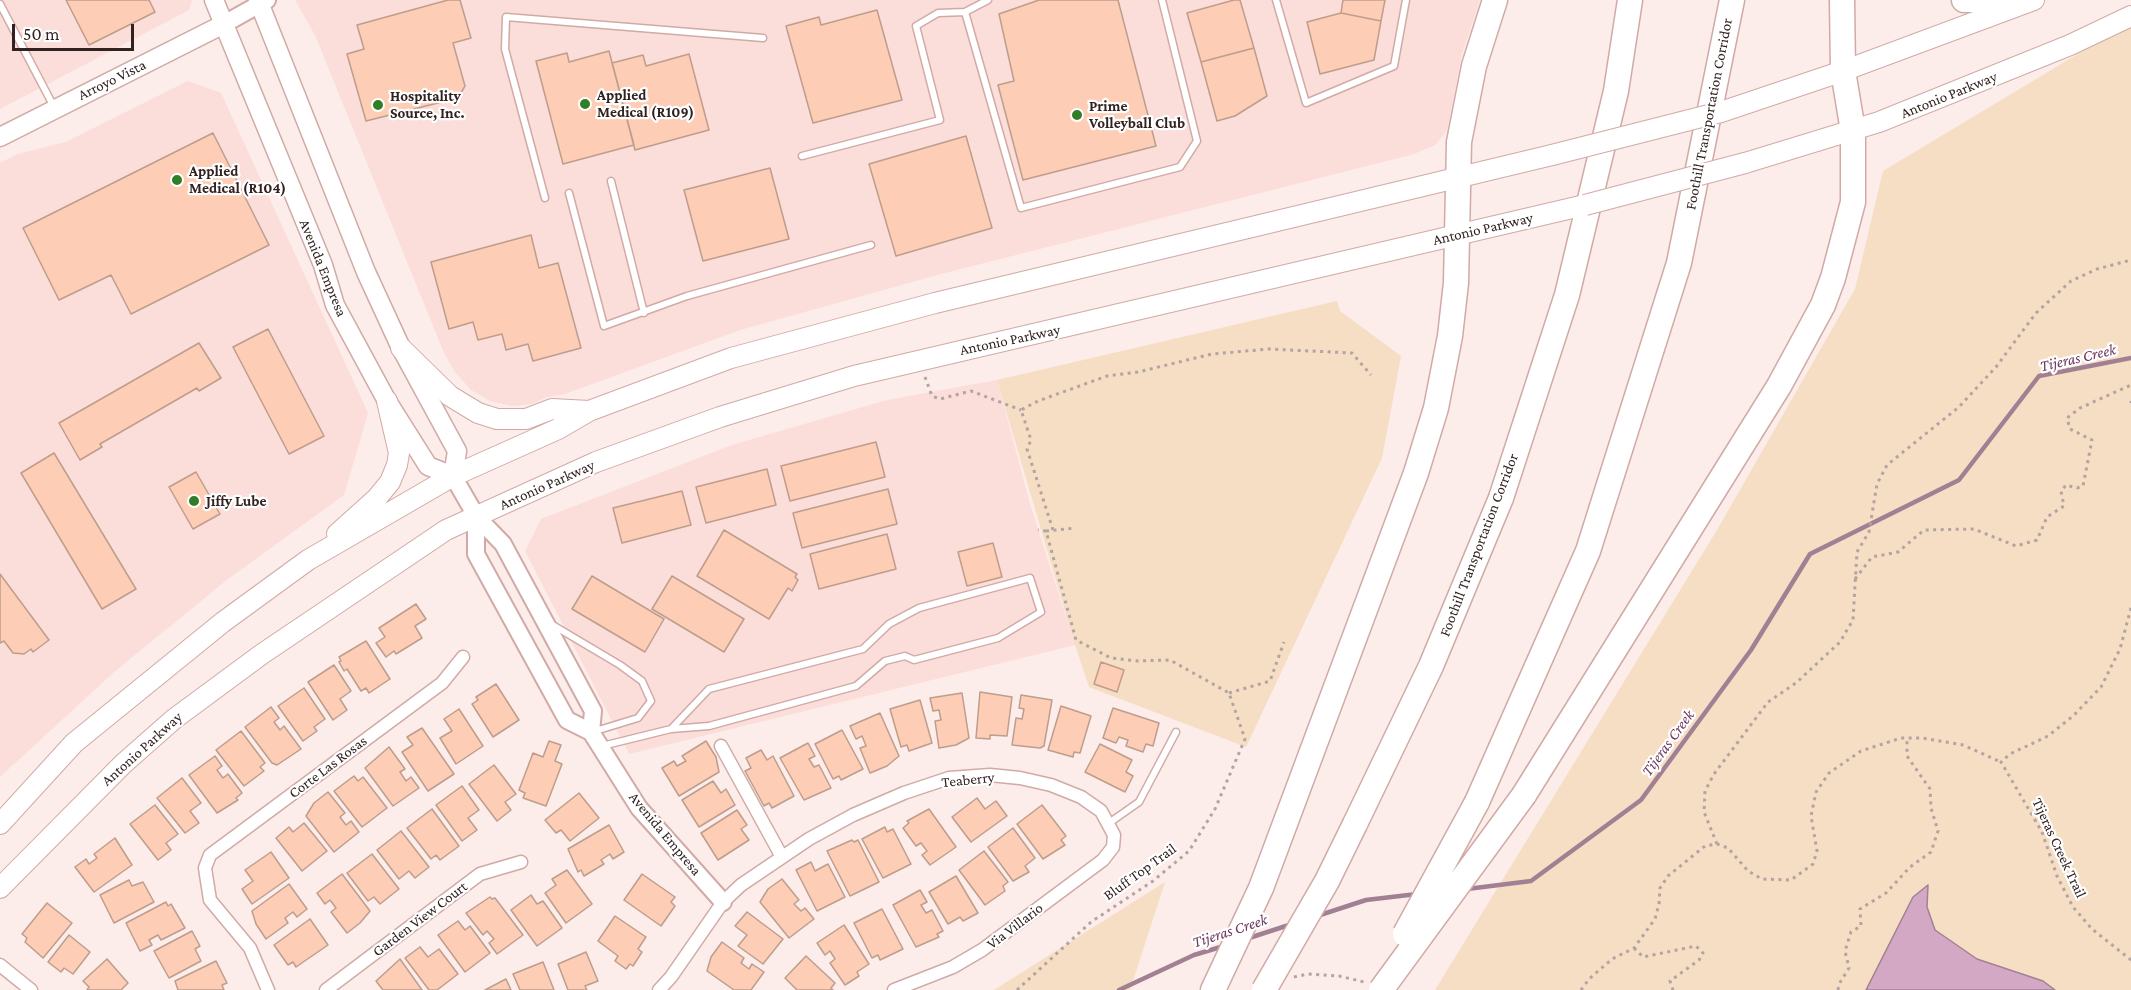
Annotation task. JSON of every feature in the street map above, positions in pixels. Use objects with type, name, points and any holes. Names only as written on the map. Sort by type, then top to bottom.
[{"type":"highway","points":[[1213,990],[1261,888],[1416,473],[1436,408],[1450,336],[1459,235],[1459,142],[1474,66],[1495,0]]},
{"type":"highway","name":"Foothill Transportation Corridor","points":[[1274,985],[1431,666],[1501,498],[1568,295],[1616,91],[1630,0]]},
{"type":"highway","name":"Foothill Transportation Corridor","points":[[1374,988],[1423,904],[1477,802],[1534,678],[1595,529],[1679,263],[1732,0]]},
{"type":"highway","points":[[1374,988],[1524,795],[1779,386],[1823,305],[1833,278],[1853,202],[1853,131],[1843,71],[1842,0]]},
{"type":"highway","points":[[1964,0],[2005,0]]},
{"type":"main road","name":"Avenida Empresa","points":[[214,0],[323,265],[335,305],[387,401],[428,466],[453,476]]},
{"type":"main road","points":[[308,560],[453,476],[558,429],[589,411],[730,358],[936,303],[1664,129],[1759,101],[2034,0]]},
{"type":"main road","points":[[261,1],[343,217],[401,348],[457,451],[453,476]]},
{"type":"main road","name":"Antonio Parkway","points":[[0,888],[98,788],[174,719],[336,602],[412,552],[476,516],[596,462],[720,417],[854,376],[1142,311],[1538,217],[1745,163],[1853,131],[1966,89],[2070,45],[2131,16]]},
{"type":"main road","name":"Arroyo Vista","points":[[0,137],[224,24]]},
{"type":"main road","points":[[401,348],[450,396],[478,413],[497,419],[526,419],[552,409],[589,411]]},
{"type":"main road","points":[[0,824],[74,743],[224,622],[308,560],[376,499],[390,482],[399,453],[387,401]]},
{"type":"street","points":[[224,24],[261,1]]},
{"type":"street","name":"Avenida Empresa","points":[[453,476],[476,516],[503,544],[544,619],[593,711],[595,740]]},
{"type":"street","name":"Avenida Empresa","points":[[476,516],[476,554],[567,720],[595,740],[639,808],[723,902]]},
{"type":"street","name":"Corte Las Rosas","points":[[268,990],[250,948],[210,900],[205,882],[205,868],[210,855],[442,683],[463,657]]},
{"type":"street","points":[[721,746],[782,856]]},
{"type":"street","name":"Teaberry","points":[[658,990],[671,977],[723,902],[741,885],[782,856],[853,815],[950,778],[990,775],[1051,785],[1080,797],[1101,811],[1114,835]]},
{"type":"street","name":"Via Villario","points":[[894,990],[953,967],[982,950],[1102,860],[1113,847],[1114,835]]},
{"type":"street","name":"Garden View Court","points":[[326,990],[480,874],[521,862]]},
{"type":"street","points":[[0,965],[31,990]]},
{"type":"lane","points":[[802,156],[940,120],[915,26],[938,13],[965,12],[988,0]]},
{"type":"lane","points":[[965,12],[1022,208],[1180,167],[1197,141],[1162,0]]},
{"type":"lane","points":[[1276,0],[1306,103],[1394,66],[1406,0]]},
{"type":"lane","points":[[0,4],[55,108]]},
{"type":"lane","points":[[545,198],[505,49],[506,17],[763,38]]},
{"type":"lane","points":[[611,181],[645,313]]},
{"type":"lane","points":[[569,193],[604,326],[687,296],[871,245]]},
{"type":"lane","points":[[595,740],[709,726],[856,686],[885,661],[905,656],[914,660],[998,638],[1041,612],[1030,578],[919,609],[888,624],[863,649],[709,689],[671,729]]},
{"type":"lane","points":[[544,619],[642,681],[651,700],[638,718],[595,740]]},
{"type":"lane","points":[[1109,823],[1139,802],[1176,732]]},
{"type":"path","points":[[1717,844],[1704,812],[1705,791],[1714,774],[1768,702],[1796,682],[1840,642],[1853,620],[1857,552],[1869,532],[1877,484],[1887,465],[1959,407],[1996,367],[2036,313],[2071,281],[2097,269],[2131,260]]},
{"type":"path","points":[[920,360],[932,396],[940,399],[971,391],[1021,410],[1092,380],[1162,367],[1212,354],[1269,349],[1352,353],[1371,375]]},
{"type":"path","points":[[1854,581],[1872,557],[1898,552],[1924,530],[1974,529],[2016,546],[2037,540],[2047,517],[2064,506],[2061,491],[2066,485],[2077,488],[2083,486],[2092,440],[2070,429],[2067,418],[2080,408],[2131,385]]},
{"type":"path","points":[[1021,410],[1031,440],[1027,449],[1053,530]]},
{"type":"path","points":[[1038,530],[1075,528]]},
{"type":"path","points":[[1046,531],[1076,640],[1112,658],[1138,661],[1170,660],[1229,693],[1270,681],[1284,642]]},
{"type":"path","points":[[1581,990],[1589,979],[1612,959],[1634,948],[1654,919],[1659,904],[1660,888],[1668,876],[1705,846],[1717,844],[1728,848],[1748,871],[1762,879],[1791,880],[1813,864],[1817,851],[1811,816],[1816,792],[1829,773],[1861,751],[1881,743],[1907,738],[1963,745],[2001,762],[2010,754],[2048,736],[2073,717],[2101,687],[2120,649],[2131,608]]},
{"type":"path","name":"Bluff Top Trail","points":[[1017,990],[1091,922],[1153,881],[1189,851],[1215,809],[1245,739],[1229,693]]},
{"type":"path","points":[[1838,990],[1849,968],[1845,951],[1851,932],[1861,926],[1860,909],[1886,893],[1910,867],[1931,852],[1938,831],[1931,808],[1930,789],[1907,756],[1907,738]]},
{"type":"path","name":"Tijeras Creek Trail","points":[[2001,762],[2042,832],[2057,876],[2073,907],[2092,929],[2131,960]]},
{"type":"path","points":[[1634,948],[1643,957],[1696,946],[1703,953],[1700,960],[1670,981],[1673,990]]},
{"type":"path","points":[[1274,985],[1308,974],[1339,976],[1374,988]]},
{"type":"shaded area","points":[[0,0],[192,0],[189,10],[0,109]]},
{"type":"shaded area","points":[[295,0],[1480,0],[1462,54],[1447,130],[1435,145],[1414,154],[941,274],[740,330],[565,394],[547,397],[532,404],[511,406],[490,401],[471,390],[455,372],[444,353],[315,35]]},
{"type":"shaded area","points":[[2131,22],[2131,990],[1435,990],[1717,530],[1855,289],[1883,171]]},
{"type":"shaded area","points":[[188,81],[221,93],[368,413],[344,495],[228,579],[114,672],[0,777],[0,163],[18,154],[66,142]]},
{"type":"shaded area","points":[[1337,301],[1340,311],[1401,356],[1382,458],[1246,747],[1089,687],[997,380]]},
{"type":"shaded area","points":[[997,380],[1030,504],[1075,645],[629,754],[525,551],[541,519],[732,445],[887,400]]},
{"type":"shaded area","points":[[1165,882],[1130,990],[994,990]]},
{"type":"shaded area","points":[[1928,885],[1927,907],[1935,930],[1977,959],[2043,981],[2055,990],[1866,990],[1913,897]]},
{"type":"building","points":[[66,0],[149,0],[155,12],[89,45]]},
{"type":"building","points":[[448,0],[460,0],[471,38],[453,43],[465,86],[458,98],[366,121],[347,54],[364,49],[357,25]]},
{"type":"building","name":"Prime Volleyball Club","points":[[1039,0],[1118,0],[1156,146],[1023,180],[998,85],[1014,81],[999,14]]},
{"type":"building","points":[[1240,0],[1254,48],[1201,62],[1187,13]]},
{"type":"building","points":[[1343,0],[1385,0],[1381,21],[1341,13]]},
{"type":"building","points":[[877,10],[902,100],[813,123],[786,26],[819,17],[821,25]]},
{"type":"building","points":[[1341,13],[1381,21],[1374,60],[1320,74],[1307,22]]},
{"type":"building","points":[[1254,48],[1267,96],[1235,116],[1217,121],[1201,62]]},
{"type":"building","name":"Applied Medical (R109)","points":[[609,51],[634,145],[563,164],[536,61],[567,53],[569,62]]},
{"type":"building","points":[[689,54],[709,130],[635,150],[612,63],[643,55],[646,66]]},
{"type":"building","name":"Applied Medical (R104)","points":[[213,133],[269,245],[131,314],[111,275],[59,300],[23,228]]},
{"type":"building","points":[[966,136],[992,228],[896,256],[869,164]]},
{"type":"building","points":[[770,168],[789,239],[703,261],[684,190]]},
{"type":"building","points":[[531,235],[539,268],[558,263],[581,348],[533,361],[528,344],[506,350],[502,334],[478,340],[473,322],[449,329],[431,262]]},
{"type":"building","points":[[268,329],[324,436],[289,454],[233,347]]},
{"type":"building","points":[[199,343],[221,378],[199,391],[197,388],[100,444],[102,447],[80,460],[59,423]]},
{"type":"building","points":[[876,442],[885,477],[790,501],[781,466]]},
{"type":"building","points":[[54,453],[136,589],[102,609],[21,473]]},
{"type":"building","points":[[767,469],[776,505],[706,523],[696,487]]},
{"type":"building","name":"Jiffy Lube","points":[[196,472],[220,514],[193,529],[169,487]]},
{"type":"building","points":[[888,489],[897,524],[802,548],[793,513]]},
{"type":"building","points":[[682,491],[691,525],[622,543],[613,508]]},
{"type":"building","points":[[724,530],[797,574],[795,577],[798,580],[792,591],[788,588],[769,619],[697,576]]},
{"type":"building","points":[[887,534],[896,569],[819,589],[810,554]]},
{"type":"building","points":[[993,543],[1002,577],[967,586],[958,552]]},
{"type":"building","points":[[0,574],[49,640],[33,652],[31,649],[24,654],[13,653],[4,641],[0,643]]},
{"type":"building","points":[[592,576],[664,619],[645,652],[572,609]]},
{"type":"building","points":[[672,576],[744,619],[724,652],[652,609]]},
{"type":"building","points":[[416,604],[426,619],[415,626],[422,638],[396,654],[394,651],[386,657],[376,643],[385,637],[379,628]]},
{"type":"building","points":[[366,641],[390,679],[369,693],[366,688],[361,691],[347,669],[344,671],[339,662],[341,661],[339,657]]},
{"type":"building","points":[[1101,662],[1124,670],[1117,692],[1094,684]]},
{"type":"building","points":[[334,665],[351,691],[340,699],[347,710],[333,720],[308,682]]},
{"type":"building","points":[[496,684],[519,720],[493,737],[472,704],[478,700],[476,697]]},
{"type":"building","points":[[304,688],[325,719],[314,727],[317,731],[303,741],[278,706]]},
{"type":"building","points":[[980,692],[1012,697],[1007,736],[990,735],[990,739],[976,738]]},
{"type":"building","points":[[962,693],[969,738],[956,745],[939,748],[935,721],[941,720],[939,710],[933,711],[930,698]]},
{"type":"building","points":[[1021,695],[1052,700],[1044,746],[1040,748],[1012,745],[1016,718],[1022,719],[1024,709],[1019,708]]},
{"type":"building","points":[[920,700],[932,743],[909,751],[907,745],[901,747],[890,709]]},
{"type":"building","points":[[1061,706],[1091,716],[1080,753],[1074,752],[1073,757],[1048,750]]},
{"type":"building","points":[[271,707],[279,718],[274,722],[280,730],[284,726],[301,749],[277,765],[272,763],[245,727]]},
{"type":"building","points":[[1113,708],[1159,723],[1153,746],[1146,744],[1143,752],[1126,746],[1128,740],[1119,737],[1116,743],[1103,738]]},
{"type":"building","points":[[459,709],[483,746],[456,764],[440,738],[452,731],[444,719]]},
{"type":"building","points":[[880,713],[899,756],[887,766],[870,773],[860,748],[866,746],[862,736],[856,739],[850,726]]},
{"type":"building","points":[[422,728],[454,774],[428,791],[402,752],[413,745],[407,737]]},
{"type":"building","points":[[842,730],[863,769],[841,780],[839,776],[833,779],[815,744]]},
{"type":"building","points":[[241,731],[265,763],[260,767],[264,771],[244,786],[216,750]]},
{"type":"building","points":[[549,741],[561,745],[555,761],[562,764],[546,806],[523,798],[525,793],[519,790],[533,753],[543,757]]},
{"type":"building","points":[[706,741],[716,757],[719,772],[679,796],[662,768],[674,761],[677,766],[686,761],[682,756]]},
{"type":"building","points":[[808,743],[815,756],[809,759],[814,767],[819,765],[831,788],[804,800],[780,758]]},
{"type":"building","points":[[1100,744],[1132,760],[1126,772],[1133,776],[1125,792],[1085,772]]},
{"type":"building","points":[[389,747],[405,769],[400,772],[406,781],[411,777],[419,788],[393,806],[365,768]]},
{"type":"building","points":[[761,750],[767,760],[773,756],[794,796],[772,808],[769,803],[764,806],[745,771],[751,768],[746,758]]},
{"type":"building","points":[[215,756],[222,766],[217,770],[223,778],[228,774],[242,793],[236,798],[238,800],[217,813],[189,775]]},
{"type":"building","points":[[494,765],[516,794],[505,802],[511,810],[497,821],[469,784]]},
{"type":"building","points":[[354,776],[358,781],[363,777],[387,808],[362,827],[334,791]]},
{"type":"building","points":[[182,778],[201,803],[190,811],[199,823],[185,833],[157,798]]},
{"type":"building","points":[[713,781],[721,793],[726,789],[735,805],[699,827],[682,800]]},
{"type":"building","points":[[462,786],[479,810],[468,818],[477,830],[462,841],[436,805]]},
{"type":"building","points":[[328,792],[345,813],[340,817],[346,825],[351,821],[359,832],[334,852],[306,816],[314,803]]},
{"type":"building","points":[[579,793],[599,818],[570,841],[561,830],[556,833],[545,820]]},
{"type":"building","points":[[977,798],[985,809],[996,801],[1007,816],[971,842],[952,817]]},
{"type":"building","points":[[155,805],[178,834],[166,843],[171,850],[158,860],[130,824]]},
{"type":"building","points":[[1042,805],[1066,836],[1061,840],[1065,845],[1043,859],[1017,824]]},
{"type":"building","points":[[432,809],[459,846],[440,860],[436,855],[431,859],[407,828]]},
{"type":"building","points":[[929,809],[956,847],[930,865],[922,855],[927,851],[921,843],[916,846],[903,828],[909,823],[907,821]]},
{"type":"building","points":[[737,810],[747,825],[741,829],[749,840],[718,860],[701,833]]},
{"type":"building","points":[[304,823],[327,851],[302,871],[276,838],[289,827],[293,832]]},
{"type":"building","points":[[609,825],[624,852],[613,859],[610,854],[601,860],[604,864],[584,876],[581,870],[578,872],[568,849]]},
{"type":"building","points":[[885,827],[887,832],[893,829],[911,864],[883,878],[862,839]]},
{"type":"building","points":[[1013,828],[1035,858],[1025,866],[1029,872],[1013,881],[988,847]]},
{"type":"building","points":[[401,831],[429,867],[415,878],[409,871],[399,879],[377,850]]},
{"type":"building","points":[[115,838],[132,865],[94,892],[75,867],[86,859],[89,864],[97,858],[94,854]]},
{"type":"building","points":[[852,840],[854,842],[858,840],[879,882],[850,896],[827,851]]},
{"type":"building","points":[[984,851],[1008,882],[1003,886],[1005,891],[985,905],[959,870]]},
{"type":"building","points":[[271,852],[289,878],[252,904],[242,889],[253,881],[245,870]]},
{"type":"building","points":[[372,854],[399,889],[380,904],[374,897],[368,901],[347,873]]},
{"type":"building","points":[[811,862],[815,871],[828,864],[845,897],[817,911],[796,870]]},
{"type":"building","points":[[567,870],[592,904],[566,923],[545,893],[556,885],[552,879]]},
{"type":"building","points":[[342,874],[370,911],[347,933],[331,912],[336,908],[330,900],[325,904],[317,893]]},
{"type":"building","points":[[642,874],[675,897],[671,902],[675,906],[661,926],[624,900]]},
{"type":"building","points":[[956,876],[978,913],[963,921],[960,917],[948,924],[929,892]]},
{"type":"building","points":[[782,879],[799,900],[794,904],[801,911],[805,908],[814,919],[789,938],[760,902],[768,889]]},
{"type":"building","points":[[129,880],[132,886],[143,882],[154,902],[114,923],[100,895]]},
{"type":"building","points":[[289,884],[307,909],[297,917],[293,912],[285,918],[288,923],[266,939],[256,924],[252,911]]},
{"type":"building","points":[[920,890],[927,902],[921,905],[926,913],[932,910],[943,931],[937,934],[939,937],[916,947],[893,905]]},
{"type":"building","points":[[531,895],[537,904],[543,901],[562,928],[537,946],[511,910]]},
{"type":"building","points":[[490,897],[495,898],[523,935],[497,954],[489,943],[494,939],[487,931],[483,935],[466,913]]},
{"type":"building","points":[[166,902],[168,906],[171,904],[185,928],[161,940],[158,935],[149,940],[152,945],[140,951],[126,923]]},
{"type":"building","points":[[47,903],[72,923],[43,958],[25,942],[27,938],[22,934]]},
{"type":"building","points":[[882,909],[903,949],[880,960],[878,955],[872,958],[854,923]]},
{"type":"building","points":[[747,912],[783,939],[763,964],[738,946],[747,935],[735,926]]},
{"type":"building","points":[[615,916],[646,937],[638,949],[642,952],[633,966],[630,964],[626,969],[615,961],[618,956],[598,941]]},
{"type":"building","points":[[310,919],[328,945],[296,967],[293,962],[288,965],[274,945]]},
{"type":"building","points":[[458,921],[465,930],[470,926],[490,953],[465,972],[438,935]]},
{"type":"building","points":[[844,925],[869,964],[857,972],[859,976],[845,985],[830,963],[835,959],[830,951],[825,955],[817,943]]},
{"type":"building","points":[[192,931],[200,946],[195,949],[201,961],[169,978],[154,951]]},
{"type":"building","points":[[69,935],[90,952],[73,974],[64,968],[61,972],[48,962]]},
{"type":"building","points":[[722,942],[744,958],[741,963],[749,969],[752,964],[764,972],[751,990],[734,990],[707,971],[711,957]]},
{"type":"building","points":[[420,947],[428,957],[439,949],[458,974],[437,990],[429,990],[405,958]]},
{"type":"building","points":[[586,952],[598,981],[585,986],[587,990],[568,990],[558,964]]},
{"type":"building","points":[[806,956],[835,983],[831,988],[833,990],[797,990],[785,978]]},
{"type":"building","points":[[107,959],[128,983],[121,990],[87,990],[89,987],[83,981]]},
{"type":"building","points":[[400,959],[422,990],[383,990],[376,981]]},
{"type":"building","points":[[216,961],[227,983],[222,985],[224,990],[178,990],[175,981]]},
{"type":"building","points":[[543,962],[554,990],[520,990],[513,974]]},
{"type":"building","points":[[506,979],[511,990],[485,990]]},
{"type":"waterway","name":"Tijeras Creek","points":[[1467,889],[1531,881],[1641,800],[1751,650],[1810,554],[1959,480],[2039,376],[2131,358]]},
{"type":"waterway","name":"Tijeras Creek","points":[[1317,916],[1366,900],[1417,894]]},
{"type":"waterway","name":"Tijeras Creek","points":[[1246,939],[1292,924]]},
{"type":"waterway","name":"Tijeras Creek","points":[[1119,990],[1194,955],[1224,946]]},
{"type":"place","name":"Applied Medical (R109)","points":[[585,104]]},
{"type":"place","name":"Hospitality Source, Inc.","points":[[378,105]]},
{"type":"place","name":"Prime Volleyball Club","points":[[1077,115]]},
{"type":"place","name":"Applied Medical (R104)","points":[[177,180]]},
{"type":"place","name":"Jiffy Lube","points":[[194,501]]}]
